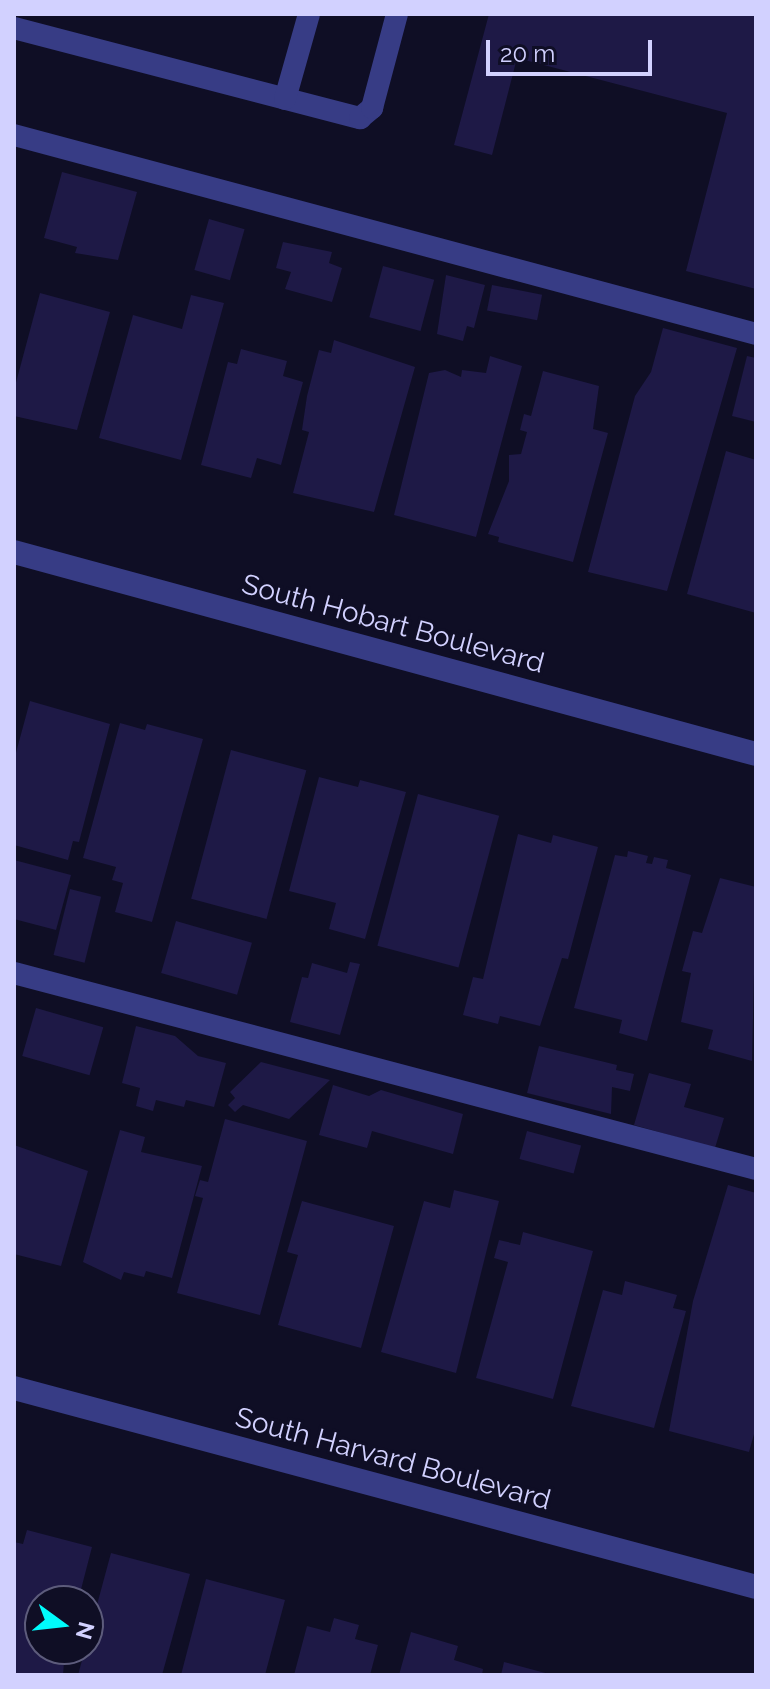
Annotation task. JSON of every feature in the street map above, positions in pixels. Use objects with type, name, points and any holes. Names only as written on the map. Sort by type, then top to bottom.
[{"type":"street","name":"South Hobart Boulevard","points":[[14,552],[756,754]]},
{"type":"street","name":"South Harvard Boulevard","points":[[14,1388],[756,1587]]},
{"type":"lane","points":[[285,99],[309,14]]},
{"type":"lane","points":[[14,28],[360,118],[372,108],[397,14]]},
{"type":"lane","points":[[14,135],[756,334]]},
{"type":"lane","points":[[14,973],[756,1169]]},
{"type":"building","points":[[489,14],[756,14],[756,289],[686,271],[727,113],[517,58],[492,155],[454,145]]},
{"type":"building","points":[[62,172],[137,192],[118,260],[75,253],[77,247],[44,238]]},
{"type":"building","points":[[209,219],[245,229],[230,280],[194,270]]},
{"type":"building","points":[[283,242],[332,252],[329,263],[342,268],[332,302],[285,289],[291,272],[276,268]]},
{"type":"building","points":[[383,266],[434,280],[420,331],[369,317]]},
{"type":"building","points":[[446,275],[485,285],[474,328],[467,326],[463,341],[437,334]]},
{"type":"building","points":[[492,285],[542,295],[537,320],[487,311]]},
{"type":"building","points":[[40,293],[110,312],[77,430],[14,416],[14,390]]},
{"type":"building","points":[[191,295],[224,303],[181,460],[99,438],[133,315],[182,329]]},
{"type":"building","points":[[663,328],[737,348],[667,591],[588,572],[635,396],[651,372]]},
{"type":"building","points":[[334,340],[415,367],[374,512],[293,493],[309,432],[302,430],[319,350],[331,353]]},
{"type":"building","points":[[241,349],[287,361],[283,376],[303,382],[281,465],[257,458],[251,478],[201,465],[228,362],[237,364]]},
{"type":"building","points":[[490,356],[522,366],[476,537],[394,515],[429,373],[445,370],[461,377],[462,370],[486,373]]},
{"type":"building","points":[[747,356],[756,358],[756,422],[732,416]]},
{"type":"building","points":[[543,371],[599,386],[593,429],[608,433],[573,562],[498,542],[499,537],[488,534],[509,481],[509,455],[521,454],[527,432],[520,430],[524,414],[531,416]]},
{"type":"building","points":[[726,451],[756,460],[756,613],[687,594]]},
{"type":"building","points":[[30,701],[110,724],[79,842],[73,841],[68,860],[14,845],[14,760]]},
{"type":"building","points":[[120,723],[145,730],[147,724],[203,739],[152,922],[115,912],[123,883],[112,880],[116,867],[83,858]]},
{"type":"building","points":[[231,750],[306,770],[266,919],[191,899]]},
{"type":"building","points":[[319,777],[358,787],[360,780],[406,792],[365,939],[329,929],[336,903],[289,891]]},
{"type":"building","points":[[418,794],[499,816],[459,967],[377,946]]},
{"type":"building","points":[[518,834],[551,843],[553,835],[598,847],[568,959],[562,958],[540,1026],[500,1016],[498,1024],[463,1015],[473,977],[483,979]]},
{"type":"building","points":[[628,851],[648,856],[646,863],[652,864],[654,857],[668,860],[666,868],[691,875],[647,1041],[619,1033],[622,1020],[574,1008],[615,855],[627,857]]},
{"type":"building","points":[[14,860],[71,875],[56,930],[14,919]]},
{"type":"building","points":[[720,878],[756,887],[752,1061],[708,1049],[713,1030],[681,1022],[691,973],[682,971],[693,931],[702,933]]},
{"type":"building","points":[[70,889],[101,897],[85,963],[54,955]]},
{"type":"building","points":[[176,921],[252,943],[237,995],[161,973]]},
{"type":"building","points":[[350,962],[360,964],[340,1035],[290,1022],[302,977],[308,978],[312,963],[347,973]]},
{"type":"building","points":[[36,1008],[103,1027],[90,1075],[22,1056]]},
{"type":"building","points":[[136,1026],[175,1036],[198,1056],[226,1063],[214,1107],[186,1100],[184,1107],[156,1100],[153,1111],[136,1106],[140,1088],[122,1083]]},
{"type":"building","points":[[539,1046],[617,1065],[616,1070],[634,1074],[630,1091],[612,1087],[611,1114],[527,1093]]},
{"type":"building","points":[[261,1062],[330,1080],[289,1119],[243,1105],[235,1112],[228,1105],[235,1098],[230,1092]]},
{"type":"building","points":[[649,1073],[691,1084],[684,1107],[724,1118],[715,1148],[634,1125]]},
{"type":"building","points":[[333,1085],[369,1096],[381,1090],[463,1114],[453,1154],[372,1131],[367,1148],[319,1135]]},
{"type":"building","points":[[225,1119],[307,1141],[260,1315],[177,1293],[203,1198],[195,1196],[200,1180],[208,1182]]},
{"type":"building","points":[[120,1130],[145,1137],[141,1152],[202,1166],[172,1278],[146,1271],[144,1277],[124,1272],[121,1280],[83,1262]]},
{"type":"building","points":[[527,1131],[581,1145],[574,1174],[519,1159]]},
{"type":"building","points":[[14,1145],[88,1171],[61,1266],[14,1254]]},
{"type":"building","points":[[728,1185],[756,1193],[756,1427],[749,1452],[669,1431],[693,1301]]},
{"type":"building","points":[[454,1190],[499,1201],[456,1373],[381,1352],[424,1201],[450,1208]]},
{"type":"building","points":[[302,1201],[394,1226],[361,1348],[278,1325],[298,1255],[287,1252]]},
{"type":"building","points":[[523,1232],[593,1251],[553,1399],[476,1378],[508,1262],[494,1258],[499,1240],[520,1245]]},
{"type":"building","points":[[625,1281],[677,1295],[673,1308],[686,1311],[654,1428],[571,1406],[603,1290],[622,1295]]},
{"type":"building","points":[[27,1530],[92,1547],[82,1585],[24,1585],[24,1665],[64,1665],[63,1675],[14,1673],[14,1542],[23,1544]]},
{"type":"building","points":[[111,1553],[190,1574],[162,1675],[78,1675],[81,1665],[104,1665],[102,1585]]},
{"type":"building","points":[[206,1579],[285,1600],[265,1675],[181,1675]]},
{"type":"building","points":[[334,1618],[359,1625],[355,1639],[378,1645],[370,1675],[294,1675],[307,1626],[330,1632]]},
{"type":"building","points":[[411,1632],[458,1646],[454,1660],[483,1669],[482,1675],[399,1675]]},
{"type":"building","points":[[504,1662],[549,1674],[549,1675],[501,1675]]}]
